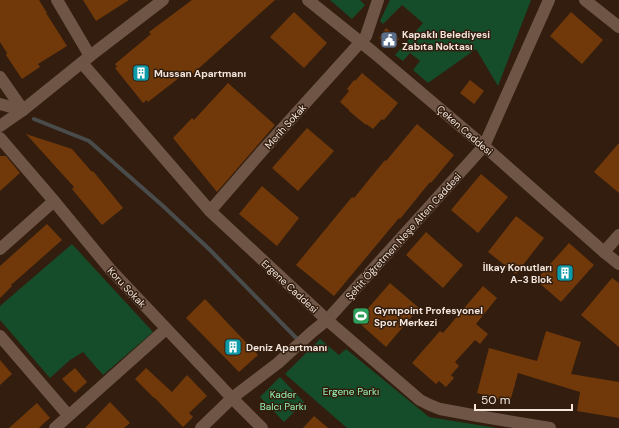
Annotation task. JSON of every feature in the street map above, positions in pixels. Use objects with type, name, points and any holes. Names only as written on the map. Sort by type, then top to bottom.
[{"type":"street","name":"Ergene Caddesi","points":[[57,0],[86,60],[210,212],[327,320],[420,400],[430,405],[440,409],[550,428]]},
{"type":"street","points":[[0,126],[23,110],[163,0]]},
{"type":"street","name":"Çeken Caddesi","points":[[308,0],[361,42],[484,146],[619,264]]},
{"type":"street","name":"Merih Sokak","points":[[210,212],[263,150],[366,36],[378,0]]},
{"type":"street","name":"Şehit Öğretmen Neşe Alten Caddesi","points":[[201,428],[232,398],[278,363],[327,320],[476,156],[484,146],[549,0]]},
{"type":"street","points":[[585,0],[619,27]]},
{"type":"street","points":[[0,76],[23,110]]},
{"type":"street","points":[[0,104],[23,110]]},
{"type":"street","name":"Koru Sokak","points":[[0,138],[110,269],[262,428]]},
{"type":"street","points":[[0,249],[54,201]]},
{"type":"street","points":[[604,252],[619,235]]},
{"type":"street","points":[[55,428],[166,328]]},
{"type":"street","points":[[0,336],[68,416]]},
{"type":"green space","points":[[330,0],[360,0],[365,5],[352,19]]},
{"type":"green space","points":[[390,0],[531,0],[498,86],[476,49],[428,83],[413,70],[420,61],[410,53],[403,61],[395,55],[423,23],[402,5],[383,24],[380,21]]},
{"type":"green space","points":[[72,244],[153,332],[103,375],[83,352],[70,360],[50,378],[0,320],[0,306]]},
{"type":"green space","name":"Ergene Parkı","points":[[320,339],[339,355],[346,349],[429,417],[497,428],[347,428],[285,374]]},
{"type":"green space","name":"Kader Balcı Parkı","points":[[280,377],[304,402],[284,422],[260,397]]},
{"type":"building","points":[[0,0],[39,0],[67,46],[38,64],[40,67],[22,79],[6,55],[7,53],[0,42]]},
{"type":"building","points":[[83,0],[129,0],[96,21]]},
{"type":"building","points":[[192,0],[275,0],[188,78],[184,74],[148,102],[147,100],[143,103],[115,68],[117,67],[115,64],[151,34],[149,32]]},
{"type":"building","points":[[294,12],[327,43],[304,68],[270,37]]},
{"type":"building","points":[[571,12],[603,40],[582,64],[550,36]]},
{"type":"building","points":[[386,28],[399,39],[391,48],[379,38]]},
{"type":"building","points":[[362,73],[398,103],[384,120],[382,119],[373,129],[366,125],[340,102],[349,91],[347,89]]},
{"type":"building","points":[[470,80],[484,91],[474,104],[460,93]]},
{"type":"building","points":[[228,83],[275,125],[217,192],[173,138],[192,118],[194,120]]},
{"type":"building","points":[[417,124],[454,155],[334,296],[296,265],[352,197],[354,198]]},
{"type":"building","points":[[307,128],[334,151],[298,191],[272,168]]},
{"type":"building","points":[[26,134],[72,149],[92,172],[93,171],[123,208],[102,225],[72,189],[74,187]]},
{"type":"building","points":[[619,143],[619,193],[594,172]]},
{"type":"building","points":[[0,156],[6,156],[20,173],[0,191]]},
{"type":"building","points":[[481,174],[508,197],[478,233],[451,210]]},
{"type":"building","points":[[262,186],[299,218],[277,246],[239,214]]},
{"type":"building","points":[[516,216],[544,238],[516,274],[488,252]]},
{"type":"building","points":[[47,224],[62,240],[11,285],[12,286],[0,298],[0,266]]},
{"type":"building","points":[[426,232],[463,265],[443,288],[406,255]]},
{"type":"building","name":"İlkay Konutları A-3 Blok","points":[[569,243],[594,265],[561,302],[536,280]]},
{"type":"building","points":[[612,278],[619,283],[619,347],[581,315]]},
{"type":"building","points":[[390,283],[419,308],[386,347],[357,321]]},
{"type":"building","points":[[483,286],[497,298],[476,324],[488,334],[480,344],[475,340],[455,362],[459,366],[451,375],[454,378],[446,387],[439,381],[436,384],[412,363],[440,331],[443,333]]},
{"type":"building","points":[[205,299],[258,355],[239,372],[186,318]]},
{"type":"building","points":[[546,331],[581,342],[571,374],[619,382],[619,418],[577,411],[580,392],[518,373],[510,402],[477,393],[489,348],[537,361]]},
{"type":"building","points":[[0,360],[12,374],[0,385]]},
{"type":"building","points":[[75,368],[87,382],[75,393],[62,379]]},
{"type":"building","points":[[146,368],[172,392],[187,375],[207,396],[189,413],[193,417],[183,427],[135,379]]},
{"type":"building","points":[[110,402],[130,423],[124,428],[85,428]]},
{"type":"building","points":[[37,403],[50,418],[39,428],[9,428]]},
{"type":"building","points":[[314,416],[328,428],[303,428]]},
{"type":"waterway","points":[[34,119],[89,141],[209,249],[307,349]]},
{"type":"place","name":"Kapaklı Belediyesi Zabıta Noktası","points":[[389,40]]},
{"type":"place","name":"Mussan Apartmanı","points":[[141,73]]},
{"type":"place","name":"İlkay Konutları A-3 Blok","points":[[565,273]]},
{"type":"place","name":"Gympoint Profesyonel Spor Merkezi","points":[[361,316]]},
{"type":"place","name":"Deniz Apartmanı","points":[[233,347]]}]
